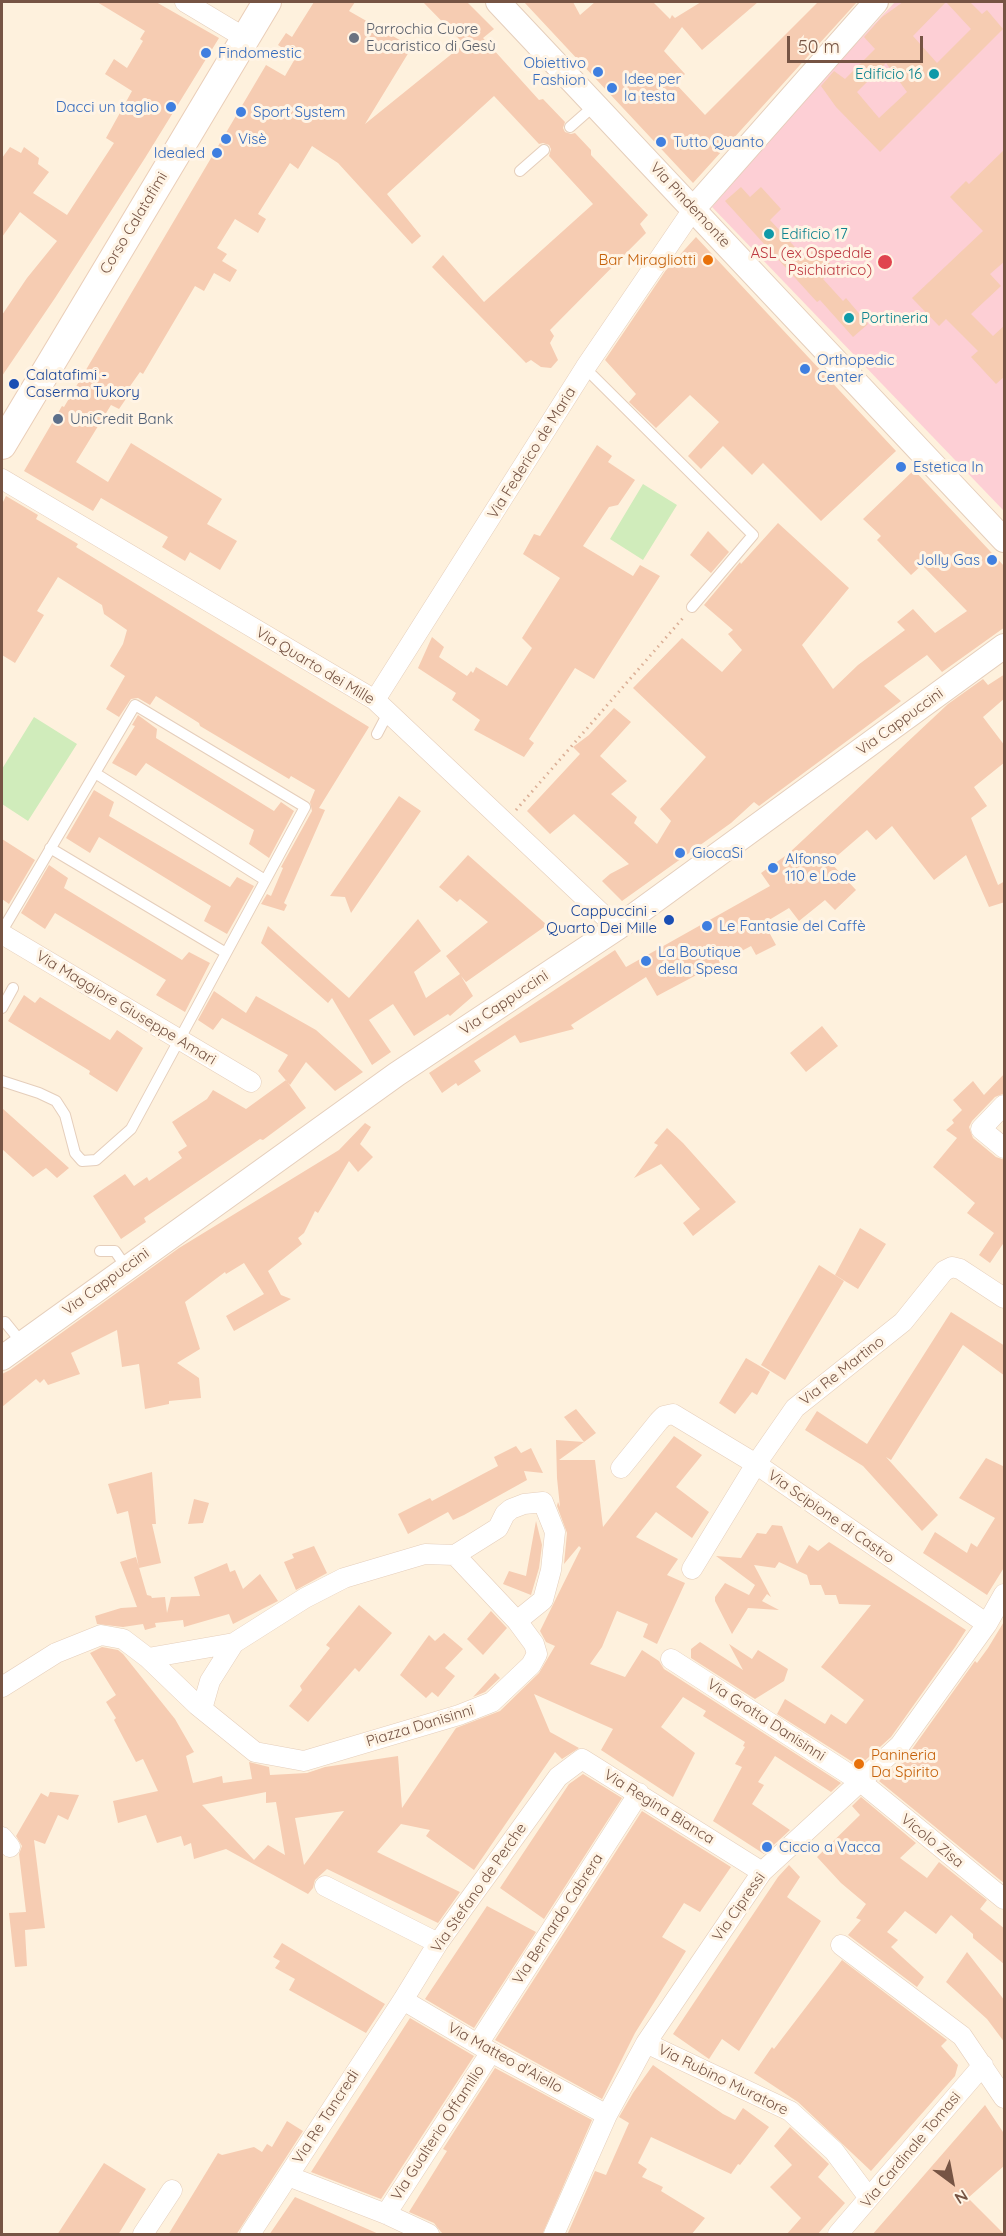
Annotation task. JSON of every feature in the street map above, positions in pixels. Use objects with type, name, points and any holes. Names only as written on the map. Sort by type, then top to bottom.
[{"type":"main road","name":"Corso Calatafimi","points":[[2,445],[267,2]]},
{"type":"street","points":[[185,2],[245,38]]},
{"type":"street","name":"Via Pindemonte","points":[[498,2],[1005,540]]},
{"type":"street","points":[[694,208],[876,2]]},
{"type":"street","name":"Via Federico de Maria","points":[[382,707],[585,368],[694,208]]},
{"type":"street","name":"Via Quarto dei Mille","points":[[2,479],[382,707],[617,928]]},
{"type":"street","name":"Via Cappuccini","points":[[2,1358],[397,1074],[617,928],[1005,646]]},
{"type":"street","name":"Via Maggiore Giuseppe Amari","points":[[2,933],[251,1082]]},
{"type":"street","points":[[1005,1105],[981,1129],[1005,1148]]},
{"type":"street","name":"Via Re Martino","points":[[692,1569],[756,1464],[795,1408],[903,1322],[944,1270],[952,1266],[960,1269],[1005,1298]]},
{"type":"street","name":"Via Scipione di Castro","points":[[621,1468],[658,1421],[664,1416],[674,1414],[756,1464],[987,1624]]},
{"type":"street","points":[[148,1658],[234,1643],[305,1598],[344,1578],[425,1554],[455,1555],[498,1528],[505,1514],[511,1509],[524,1504],[543,1502],[555,1532],[551,1570],[543,1600],[517,1621]]},
{"type":"street","name":"Piazza Danisinni","points":[[2,1687],[56,1653],[101,1635],[123,1639],[148,1658],[202,1709],[255,1752],[304,1761],[459,1715],[492,1702],[531,1665],[537,1654],[534,1644],[517,1621],[455,1555]]},
{"type":"street","name":"Via Cipressi","points":[[554,2235],[607,2115],[646,2043],[762,1872],[900,1745],[987,1624],[1005,1594]]},
{"type":"street","points":[[202,1709],[210,1681],[234,1643]]},
{"type":"street","name":"Via Grotta Danisinni","points":[[671,1659],[861,1782]]},
{"type":"street","name":"Via Regina Bianca","points":[[558,1778],[582,1759],[762,1872]]},
{"type":"street","name":"Via Stefano de Perche","points":[[403,2000],[438,1943],[558,1778]]},
{"type":"street","name":"Vicolo Zisa","points":[[861,1782],[1005,1899]]},
{"type":"street","name":"Via Bernardo Cabrera","points":[[484,2048],[639,1793]]},
{"type":"street","points":[[325,1886],[438,1943]]},
{"type":"street","points":[[841,1945],[962,2036],[1005,2098]]},
{"type":"street","name":"Via Matteo d'Aiello","points":[[403,2000],[484,2048],[607,2115]]},
{"type":"street","name":"Via Re Tancredi","points":[[250,2235],[403,2000]]},
{"type":"street","name":"Via Rubino Muratore","points":[[646,2043],[790,2111],[834,2151],[869,2198]]},
{"type":"street","name":"Via Gualterio Offamilio","points":[[386,2214],[484,2048]]},
{"type":"street","name":"Via Cardinale Tomasi","points":[[838,2235],[983,2065]]},
{"type":"street","points":[[288,2176],[386,2214],[429,2235]]},
{"type":"street","points":[[143,2235],[172,2190]]},
{"type":"lane","points":[[570,127],[595,104]]},
{"type":"lane","points":[[519,171],[544,150]]},
{"type":"lane","points":[[585,368],[753,536],[692,607]]},
{"type":"lane","points":[[2,933],[135,705],[305,807],[131,1129],[96,1160],[82,1161],[75,1153],[65,1115],[56,1101],[2,1081]]},
{"type":"lane","points":[[377,734],[382,707]]},
{"type":"lane","points":[[95,773],[265,880]]},
{"type":"lane","points":[[50,848],[226,953]]},
{"type":"lane","points":[[2,1008],[13,988]]},
{"type":"lane","points":[[100,1251],[115,1251],[126,1267]]},
{"type":"lane","points":[[5,1322],[22,1343]]},
{"type":"path","points":[[505,822],[692,607]]},
{"type":"shaded area","name":"ASL (ex Ospedale Psichiatrico)","points":[[895,2],[1004,2],[1004,511],[712,207],[816,86]]},
{"type":"green space","points":[[643,484],[677,505],[643,560],[610,539]]},
{"type":"green space","points":[[34,717],[77,744],[28,821],[2,804],[2,769]]},
{"type":"building","points":[[97,2],[156,2],[219,38],[145,158],[2,376],[2,315],[27,278],[57,241],[20,212],[2,237],[2,158],[10,147],[21,153],[24,147],[39,158],[38,164],[49,172],[33,193],[67,215],[114,143],[106,138],[132,91],[105,74],[114,59],[127,68],[143,41],[140,39],[145,31]]},
{"type":"building","points":[[314,2],[355,2],[349,11],[412,47],[365,124],[464,44],[423,2],[467,2],[494,29],[483,38],[539,100],[543,99],[565,122],[563,128],[565,132],[575,133],[591,150],[591,155],[648,215],[640,224],[646,233],[550,330],[554,336],[550,343],[558,360],[551,368],[541,367],[531,360],[526,363],[432,267],[443,255],[484,302],[593,204],[549,156],[551,149],[549,145],[539,144],[494,96],[387,194],[421,236],[412,244],[338,163],[312,146],[298,169],[290,163],[258,214],[266,219],[258,233],[235,219],[217,248],[227,254],[222,261],[237,270],[230,282],[214,273],[204,291],[195,286],[143,374],[140,372],[128,389],[130,393],[119,409],[111,405],[76,462],[108,482],[131,443],[222,499],[207,524],[237,541],[220,570],[190,552],[185,561],[162,547],[168,537],[101,498],[93,511],[24,471],[266,65],[285,76],[296,57],[278,45],[286,33],[292,37]]},
{"type":"building","points":[[524,2],[573,2],[580,15],[595,2],[653,2],[670,19],[672,15],[675,18],[701,2],[758,2],[702,50],[682,27],[664,51],[685,74],[676,84],[705,115],[818,2],[857,2],[693,183]]},
{"type":"building","name":"Edificio 16","points":[[903,2],[946,2],[970,2],[982,14],[987,10],[1003,29],[880,152],[836,107],[821,86],[834,71],[845,79],[875,49],[864,37],[882,17]],"holes":[[[946,2],[971,29],[937,63],[913,36]],[[886,63],[907,92],[879,118],[857,92]]]},
{"type":"building","points":[[1005,149],[1005,261],[990,274],[1001,286],[971,314],[993,336],[1005,325],[1005,376],[996,384],[971,357],[978,351],[946,319],[939,326],[912,298],[983,231],[950,197],[966,181],[969,184]]},
{"type":"building","name":"Edificio 17","points":[[741,187],[750,197],[761,187],[781,209],[770,220],[805,258],[816,248],[835,269],[823,279],[843,301],[846,298],[868,324],[853,337],[820,300],[817,302],[725,201]]},
{"type":"building","points":[[696,237],[896,451],[821,521],[763,463],[752,475],[723,446],[701,469],[688,456],[719,422],[690,395],[656,428],[629,402],[636,394],[605,360],[666,270]]},
{"type":"building","points":[[597,445],[612,456],[608,462],[635,480],[618,505],[609,507],[583,546],[633,576],[640,565],[660,576],[594,679],[575,668],[529,739],[534,743],[524,757],[474,730],[480,720],[452,700],[456,693],[418,668],[432,637],[444,647],[439,657],[467,676],[471,671],[473,673],[476,667],[507,686],[532,648],[522,638],[560,578],[523,554],[534,534],[540,536]]},
{"type":"building","points":[[914,470],[1005,567],[1005,627],[942,672],[927,655],[884,686],[901,701],[759,806],[754,802],[731,823],[622,901],[602,881],[629,864],[574,814],[550,834],[527,811],[580,754],[573,747],[589,735],[614,708],[631,722],[600,756],[627,781],[611,794],[637,817],[634,823],[657,844],[671,821],[660,809],[706,757],[633,688],[682,638],[722,672],[742,650],[728,634],[733,630],[704,605],[740,562],[741,564],[778,523],[849,588],[802,645],[833,689],[858,665],[905,630],[897,622],[913,609],[935,633],[967,611],[922,565],[911,575],[877,540],[881,536],[863,519]]},
{"type":"building","points":[[6,496],[38,515],[36,519],[78,544],[76,547],[369,727],[319,808],[325,810],[284,903],[287,905],[284,911],[261,904],[267,894],[271,896],[283,868],[281,867],[312,811],[310,802],[315,790],[291,776],[289,779],[200,726],[199,723],[156,696],[150,705],[138,698],[131,699],[119,717],[106,709],[125,676],[110,666],[123,644],[127,630],[104,614],[102,605],[58,577],[37,611],[44,615],[15,663],[2,655],[2,504]]},
{"type":"building","points":[[708,531],[729,552],[711,573],[690,555]]},
{"type":"building","points":[[1005,674],[1005,698],[983,717],[1005,746],[1005,762],[974,787],[987,806],[971,818],[998,885],[1005,881],[1005,902],[989,907],[966,855],[934,880],[892,826],[876,840],[867,830],[830,862],[856,890],[835,910],[825,900],[799,921],[789,908],[764,923],[776,945],[756,955],[751,946],[657,996],[646,977],[571,1025],[574,1029],[520,1043],[515,1035],[474,1061],[481,1071],[458,1086],[456,1083],[442,1093],[429,1073],[615,950],[626,967],[770,886],[761,873],[788,854],[948,704],[983,679],[988,685]]},
{"type":"building","points":[[138,715],[157,729],[156,738],[274,811],[281,802],[294,811],[269,858],[249,844],[254,830],[146,763],[136,776],[112,763],[135,726],[132,725]]},
{"type":"building","points":[[94,790],[114,802],[109,816],[230,887],[237,877],[254,886],[227,934],[204,921],[211,906],[99,837],[90,853],[66,838]]},
{"type":"building","points":[[399,796],[421,811],[351,913],[345,897],[330,896]]},
{"type":"building","points":[[2,839],[35,860],[9,904],[2,899]]},
{"type":"building","points":[[468,855],[547,925],[466,982],[461,976],[473,996],[450,1016],[448,1014],[414,1036],[393,1004],[369,1020],[391,1052],[372,1065],[332,998],[328,1003],[261,943],[268,926],[349,998],[418,919],[441,951],[414,972],[426,998],[460,974],[446,956],[488,922],[460,899],[457,902],[439,887]]},
{"type":"building","points":[[49,865],[68,878],[64,888],[182,960],[189,952],[210,963],[185,1012],[156,995],[166,980],[55,913],[45,929],[21,913]]},
{"type":"building","points":[[214,991],[246,1013],[256,996],[316,1030],[363,1072],[335,1091],[306,1062],[290,1085],[278,1071],[288,1055],[222,1018],[213,1030],[198,1020]]},
{"type":"building","points":[[24,995],[35,1003],[40,997],[110,1040],[117,1030],[143,1048],[117,1092],[89,1074],[90,1071],[8,1021]]},
{"type":"building","points":[[822,1026],[838,1046],[806,1072],[790,1053]]},
{"type":"building","points":[[1005,1073],[1005,1093],[995,1097],[969,1127],[973,1138],[996,1157],[1005,1160],[1005,1241],[990,1263],[979,1255],[994,1233],[967,1213],[975,1203],[933,1167],[957,1138],[946,1130],[954,1123],[952,1120],[962,1110],[953,1100],[973,1081],[984,1095]]},
{"type":"building","points":[[286,1080],[306,1108],[263,1140],[260,1139],[144,1218],[146,1222],[121,1239],[93,1196],[125,1174],[134,1186],[147,1177],[149,1181],[182,1158],[178,1152],[187,1146],[172,1122],[207,1099],[213,1090],[246,1109]]},
{"type":"building","points":[[2,1108],[69,1168],[57,1178],[46,1168],[33,1177],[2,1149]]},
{"type":"building","points":[[365,1123],[371,1127],[360,1144],[373,1157],[358,1172],[349,1161],[318,1213],[315,1211],[304,1233],[298,1238],[302,1244],[268,1271],[281,1295],[291,1299],[234,1331],[226,1316],[264,1294],[244,1263],[226,1274],[225,1272],[185,1302],[200,1349],[177,1363],[199,1378],[201,1398],[169,1401],[169,1404],[145,1409],[139,1364],[122,1367],[117,1330],[71,1353],[80,1374],[48,1385],[44,1379],[40,1383],[36,1379],[2,1407],[2,1374],[179,1248],[339,1150]]},
{"type":"building","points":[[667,1128],[736,1202],[693,1236],[683,1223],[700,1209],[661,1164],[634,1178],[658,1145],[654,1143]]},
{"type":"building","points":[[860,1228],[886,1244],[858,1289],[835,1275]]},
{"type":"building","points":[[819,1265],[844,1281],[785,1380],[761,1365]]},
{"type":"building","points":[[951,1312],[1005,1346],[1005,1376],[963,1345],[891,1460],[886,1457],[938,1515],[922,1531],[863,1466],[805,1430],[817,1411],[867,1444]]},
{"type":"building","points":[[746,1358],[770,1372],[757,1395],[752,1392],[735,1414],[719,1403]]},
{"type":"building","points":[[576,1409],[596,1433],[584,1442],[564,1417]]},
{"type":"building","points":[[674,1436],[702,1455],[676,1487],[709,1512],[692,1538],[656,1512],[636,1537],[678,1559],[667,1575],[685,1583],[657,1644],[643,1637],[648,1624],[617,1611],[602,1647],[590,1664],[625,1677],[642,1650],[659,1661],[664,1669],[841,1783],[831,1792],[775,1756],[758,1782],[764,1785],[752,1804],[790,1830],[764,1854],[713,1821],[742,1767],[735,1764],[745,1747],[743,1746],[745,1742],[703,1716],[706,1711],[683,1697],[661,1727],[695,1753],[673,1797],[601,1750],[613,1729],[534,1694],[550,1732],[579,1748],[562,1759],[555,1752],[474,1870],[426,1836],[430,1830],[401,1824],[377,1852],[460,1892],[438,1923],[327,1869],[315,1880],[308,1894],[226,1849],[194,1859],[191,1843],[184,1846],[181,1836],[157,1843],[146,1815],[118,1823],[113,1801],[158,1791],[143,1759],[136,1762],[114,1720],[116,1718],[106,1702],[116,1695],[90,1653],[102,1647],[118,1650],[175,1719],[194,1752],[186,1756],[193,1783],[222,1776],[223,1783],[252,1779],[249,1762],[269,1767],[270,1775],[307,1773],[325,1767],[398,1756],[402,1808],[456,1728],[500,1711],[539,1673],[555,1646],[546,1642],[540,1631],[581,1548],[579,1546],[564,1564],[567,1533],[557,1506],[558,1502],[560,1507],[556,1440],[584,1442],[559,1460],[595,1460],[603,1527]],"holes":[[[266,1792],[266,1803],[276,1802],[285,1855],[268,1845],[254,1860],[202,1805]],[[344,1811],[304,1865],[295,1818]]]},
{"type":"building","points":[[516,1446],[521,1453],[531,1448],[543,1473],[524,1471],[527,1480],[464,1515],[453,1520],[448,1512],[408,1534],[398,1514],[430,1498],[432,1501],[498,1466],[494,1457]]},
{"type":"building","points":[[986,1458],[1005,1467],[1005,1566],[987,1595],[923,1553],[935,1532],[967,1553],[971,1543],[977,1547],[995,1518],[959,1498]]},
{"type":"building","points":[[152,1472],[156,1524],[152,1524],[161,1563],[139,1568],[128,1511],[117,1514],[108,1484]]},
{"type":"building","points":[[194,1499],[209,1503],[203,1523],[188,1524]]},
{"type":"building","points":[[536,1521],[542,1545],[539,1568],[531,1595],[503,1584],[509,1571],[526,1576]]},
{"type":"building","points":[[772,1525],[782,1526],[797,1564],[809,1545],[818,1551],[829,1542],[966,1630],[891,1737],[859,1766],[777,1714],[785,1699],[825,1724],[831,1714],[846,1724],[864,1700],[821,1667],[871,1605],[839,1604],[836,1595],[825,1595],[821,1585],[810,1585],[807,1575],[779,1562],[775,1568],[754,1565],[771,1597],[767,1594],[762,1601],[779,1610],[748,1608],[732,1634],[715,1601],[715,1597],[725,1583],[749,1595],[755,1585],[716,1556],[741,1558],[757,1533],[766,1534]]},
{"type":"building","points":[[314,1546],[327,1573],[296,1590],[284,1562],[294,1558],[292,1554]]},
{"type":"building","points":[[136,1557],[147,1595],[152,1598],[165,1597],[167,1613],[171,1597],[200,1596],[194,1577],[227,1563],[230,1572],[235,1570],[243,1589],[260,1574],[278,1601],[233,1624],[229,1614],[184,1627],[183,1620],[155,1623],[156,1627],[145,1630],[143,1624],[123,1627],[97,1624],[95,1616],[121,1608],[137,1607],[120,1562]]},
{"type":"building","points":[[359,1605],[392,1633],[359,1672],[355,1668],[308,1722],[289,1706],[302,1690],[300,1686],[330,1648],[326,1645]]},
{"type":"building","points":[[491,1611],[507,1628],[483,1655],[467,1639]]},
{"type":"building","points":[[1005,1620],[1005,1884],[879,1781],[910,1752],[975,1661],[977,1663],[988,1648]]},
{"type":"building","points":[[444,1633],[463,1649],[445,1668],[455,1676],[438,1697],[432,1692],[426,1698],[400,1675],[429,1635],[435,1641]]},
{"type":"building","points":[[700,1642],[743,1670],[729,1644],[752,1659],[758,1650],[788,1669],[784,1681],[755,1699],[691,1658],[691,1649]]},
{"type":"building","points":[[495,1673],[500,1678],[485,1692],[473,1697]]},
{"type":"building","points":[[583,1774],[622,1798],[544,1919],[500,1888],[569,1784]]},
{"type":"building","points":[[50,1792],[79,1795],[68,1820],[58,1815],[45,1844],[34,1840],[45,1928],[25,1930],[27,1966],[15,1967],[9,1913],[26,1912],[19,1854],[22,1846],[16,1836],[41,1793],[48,1797]]},
{"type":"building","points":[[861,1797],[916,1843],[900,1858],[927,1878],[939,1862],[987,1900],[980,1909],[1005,1929],[1005,1965],[973,1938],[973,1934],[951,1915],[936,1934],[905,1911],[887,1932],[898,1940],[891,1947],[924,1977],[917,1987],[848,1935],[861,1920],[856,1918],[866,1904],[841,1883],[817,1857],[860,1815],[852,1806]]},
{"type":"building","points":[[642,1811],[731,1867],[700,1912],[684,1903],[662,1937],[686,1951],[635,2033],[602,2099],[495,2040]]},
{"type":"building","points":[[789,1865],[800,1877],[787,1897],[821,1921],[739,2051],[722,2039],[709,2059],[673,2034],[778,1877]]},
{"type":"building","points":[[487,1906],[536,1932],[474,2028],[425,1999]]},
{"type":"building","points":[[282,1943],[385,2004],[366,2033],[289,1990],[295,1979],[275,1968],[280,1961],[273,1957]]},
{"type":"building","points":[[967,1952],[1005,2001],[1005,2043],[987,2019],[946,1982]]},
{"type":"building","points":[[842,1960],[947,2040],[941,2046],[958,2065],[955,2076],[871,2171],[798,2102],[754,2073]]},
{"type":"building","points":[[410,2018],[474,2056],[381,2199],[311,2172]]},
{"type":"building","points":[[653,2065],[723,2114],[735,2120],[743,2108],[769,2127],[731,2174],[651,2137],[638,2163],[647,2169],[642,2177],[663,2187],[661,2191],[705,2218],[691,2235],[567,2235],[595,2171],[606,2175],[629,2123],[619,2117]]},
{"type":"building","points":[[495,2068],[592,2120],[542,2235],[445,2235],[434,2223],[409,2212],[447,2151],[443,2149]]},
{"type":"building","points":[[985,2105],[1005,2135],[1005,2165],[968,2198],[1005,2235],[872,2235]]},
{"type":"building","points":[[287,2121],[303,2131],[236,2235],[168,2235],[218,2153],[222,2155],[254,2147],[262,2152],[267,2144],[272,2147]]},
{"type":"building","points":[[790,2127],[829,2164],[818,2177],[845,2203],[817,2235],[786,2235],[801,2218],[770,2187],[792,2165],[774,2146]]},
{"type":"building","points":[[104,2163],[146,2189],[118,2235],[57,2235]]},
{"type":"building","points":[[295,2197],[381,2235],[269,2235]]},
{"type":"place","name":"Parrochia Cuore Eucaristico di Gesù","points":[[354,38]]},
{"type":"place","name":"Findomestic","points":[[206,53]]},
{"type":"place","name":"Obiettivo Fashion","points":[[598,72]]},
{"type":"place","name":"Edificio 16","points":[[934,74]]},
{"type":"place","name":"Idee per la testa","points":[[612,88]]},
{"type":"place","name":"Dacci un taglio","points":[[171,107]]},
{"type":"place","name":"Sport System","points":[[241,112]]},
{"type":"place","name":"Visè","points":[[226,139]]},
{"type":"place","name":"Tutto Quanto","points":[[661,142]]},
{"type":"place","name":"Idealed","points":[[217,153]]},
{"type":"place","name":"Edificio 17","points":[[769,234]]},
{"type":"place","name":"Bar Miragliotti","points":[[708,260]]},
{"type":"place","name":"ASL (ex Ospedale Psichiatrico)","points":[[885,262]]},
{"type":"place","name":"Portineria","points":[[849,318]]},
{"type":"place","name":"Orthopedic Center","points":[[805,369]]},
{"type":"place","name":"Calatafimi - Caserma Tukory","points":[[14,384]]},
{"type":"place","name":"UniCredit Bank","points":[[58,419]]},
{"type":"place","name":"Estetica In","points":[[901,467]]},
{"type":"place","name":"Jolly Gas","points":[[992,560]]},
{"type":"place","name":"GiocaSi","points":[[680,853]]},
{"type":"place","name":"Alfonso 110 e Lode","points":[[773,868]]},
{"type":"place","name":"Cappuccini - Quarto Dei Mille","points":[[669,920]]},
{"type":"place","name":"Le Fantasie del Caffè","points":[[707,926]]},
{"type":"place","name":"La Boutique della Spesa","points":[[646,961]]},
{"type":"place","name":"Panineria Da Spirito","points":[[859,1764]]},
{"type":"place","name":"Ciccio a Vacca","points":[[767,1847]]}]
